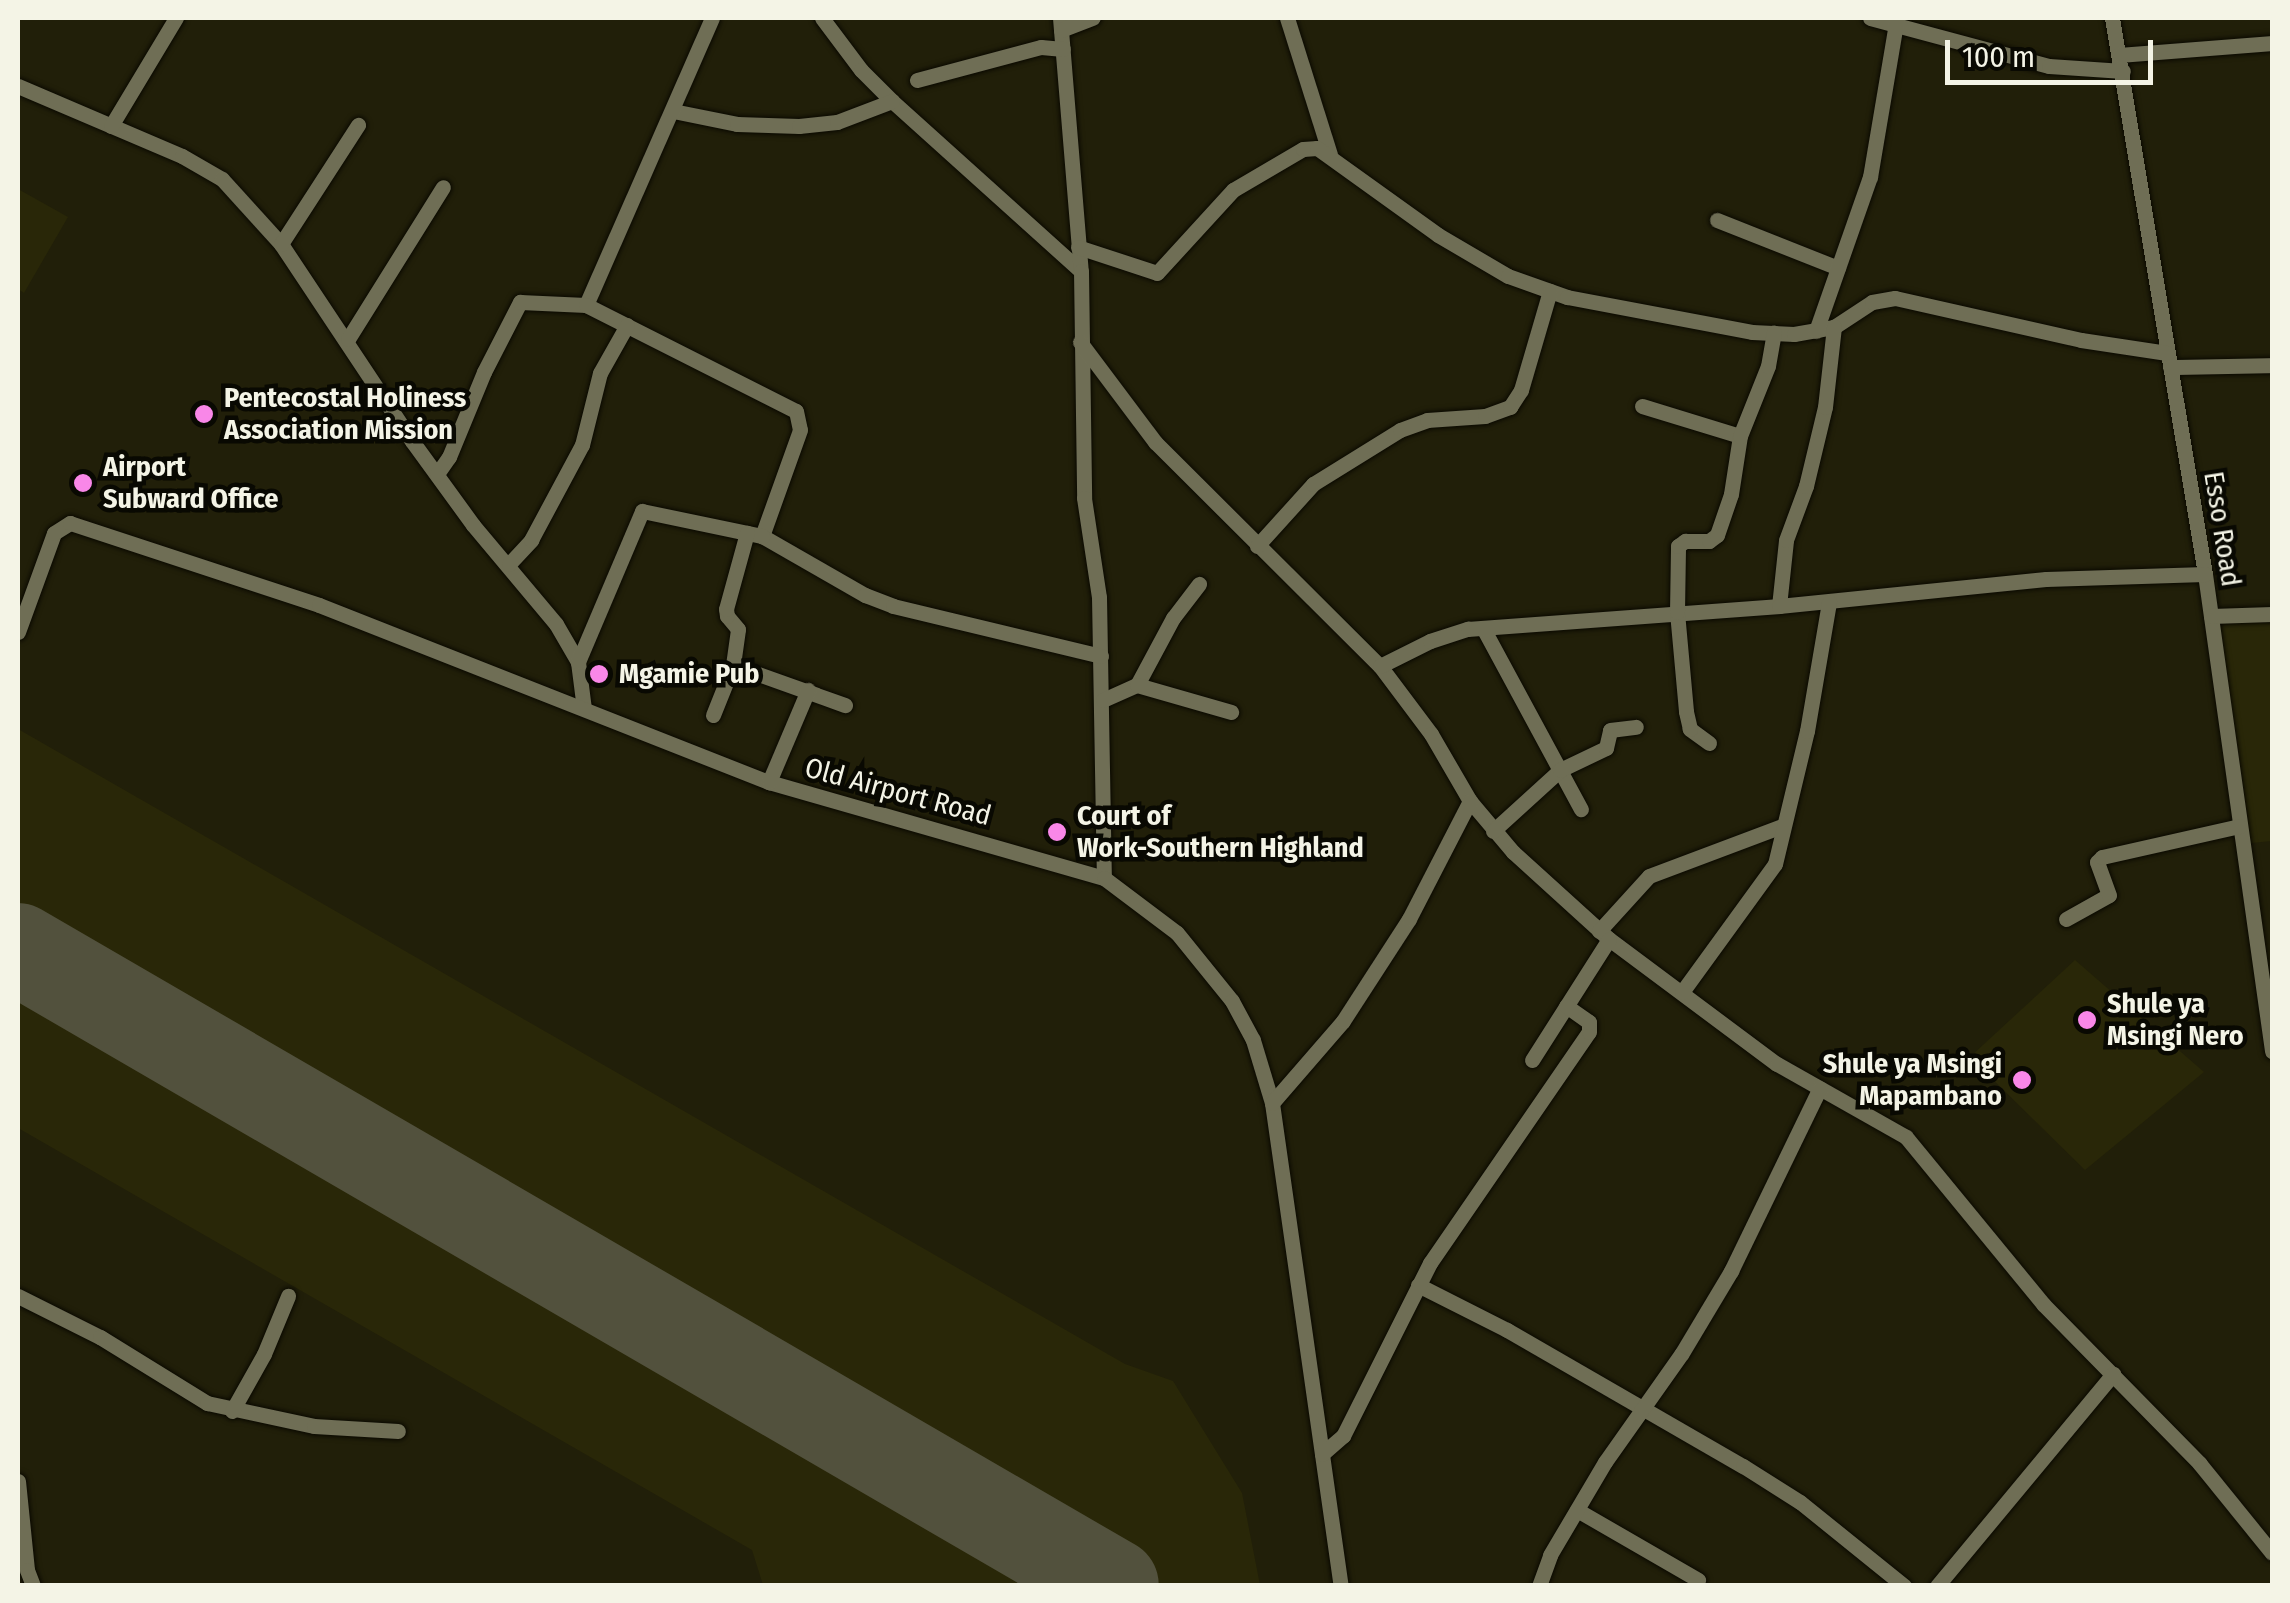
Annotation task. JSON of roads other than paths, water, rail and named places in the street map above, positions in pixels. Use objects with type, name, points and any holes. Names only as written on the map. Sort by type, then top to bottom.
[{"type":"street","points":[[111,126],[176,18]]},
{"type":"street","points":[[586,305],[712,18]]},
{"type":"street","points":[[822,18],[861,70],[892,101],[1081,270]]},
{"type":"street","points":[[1092,18],[1061,24],[1081,270],[1084,498],[1099,597],[1104,878]]},
{"type":"street","points":[[1287,18],[1330,154]]},
{"type":"street","points":[[1870,18],[1896,21],[2049,66],[2121,63],[2272,43]]},
{"type":"street","name":"Esso Road","points":[[2112,18],[2205,574],[2270,1015],[2272,1051]]},
{"type":"street","points":[[1816,331],[1870,177],[1896,21]]},
{"type":"street","points":[[917,80],[1041,48],[1062,49]]},
{"type":"street","points":[[18,86],[182,156],[222,180],[281,244],[472,525],[556,624],[578,662],[584,709]]},
{"type":"street","points":[[673,111],[736,124],[800,126],[837,122],[892,101]]},
{"type":"street","points":[[281,244],[358,125]]},
{"type":"street","points":[[1078,247],[1157,273],[1216,206],[1246,180],[1303,149],[1317,148],[1438,235],[1508,276],[1602,306],[1774,334],[1834,327],[1872,302],[1895,298],[2169,360],[2272,365]]},
{"type":"street","points":[[348,339],[442,187]]},
{"type":"street","points":[[1717,220],[1838,268]]},
{"type":"street","points":[[1257,546],[1313,484],[1384,439],[1427,420],[1485,416],[1510,406],[1521,390],[1550,291]]},
{"type":"street","points":[[436,474],[450,457],[484,372],[520,302],[586,305],[796,411],[800,430],[726,608],[726,616],[738,629],[732,665],[712,714]]},
{"type":"street","points":[[509,564],[557,497],[582,445],[600,373],[627,326]]},
{"type":"street","points":[[1778,606],[1786,540],[1806,486],[1825,406],[1834,327]]},
{"type":"street","points":[[1709,742],[1690,729],[1677,612],[1678,546],[1685,541],[1714,540],[1717,536],[1734,481],[1740,436],[1768,366],[1774,334]]},
{"type":"street","points":[[1080,342],[1155,442],[1380,666],[1431,734],[1492,831],[1604,935],[1777,1064],[1906,1137],[2044,1304],[2228,1494],[2272,1553]]},
{"type":"street","points":[[1642,406],[1740,436]]},
{"type":"street","points":[[578,662],[642,511],[755,534],[865,595],[894,606],[1101,656]]},
{"type":"street","name":"Old Airport Road","points":[[18,632],[54,533],[70,523],[319,605],[769,782],[1104,878],[1177,934],[1206,965],[1254,1040],[1272,1103],[1341,1586]]},
{"type":"street","points":[[1380,666],[1430,640],[1483,628],[1829,602],[2046,579],[2205,574]]},
{"type":"street","points":[[1103,700],[1137,685],[1173,618],[1200,584]]},
{"type":"street","points":[[1682,992],[1765,884],[1774,864],[1808,731],[1829,602]]},
{"type":"street","points":[[2211,616],[2272,614]]},
{"type":"street","points":[[1483,628],[1581,808]]},
{"type":"street","points":[[732,665],[845,705]]},
{"type":"street","points":[[1137,685],[1231,712]]},
{"type":"street","points":[[769,782],[808,690]]},
{"type":"street","points":[[1492,831],[1560,770],[1606,748],[1610,730],[1636,727]]},
{"type":"street","points":[[1272,1103],[1306,1067],[1362,992],[1446,857],[1470,801]]},
{"type":"street","points":[[1532,1060],[1604,935],[1649,876],[1782,826]]},
{"type":"street","points":[[2066,919],[2109,895],[2097,862],[2102,857],[2240,826]]},
{"type":"street","points":[[1322,1454],[1343,1436],[1418,1285],[1589,1032],[1589,1022],[1566,1006]]},
{"type":"street","points":[[1539,1586],[1550,1555],[1577,1510],[1682,1354],[1731,1270],[1820,1088]]},
{"type":"street","points":[[1418,1285],[1643,1407],[1800,1502],[1904,1586]]},
{"type":"street","points":[[18,1296],[100,1337],[207,1403],[328,1428],[398,1431]]},
{"type":"street","points":[[232,1411],[264,1354],[288,1296]]},
{"type":"street","points":[[1937,1586],[2113,1374]]},
{"type":"street","points":[[18,1481],[27,1570],[34,1586]]},
{"type":"street","points":[[1577,1510],[1698,1580]]},
{"type":"place","name":"Pentecostal Holiness Association Mission","points":[[204,414]]},
{"type":"place","name":"Airport Subward Office","points":[[83,483]]},
{"type":"place","name":"Mgamie Pub","points":[[599,674]]},
{"type":"place","name":"Court of Work-Southern Highland","points":[[1057,832]]},
{"type":"place","name":"Shule ya Msingi Nero","points":[[2087,1020]]},
{"type":"place","name":"Shule ya Msingi Mapambano","points":[[2022,1080]]}]
